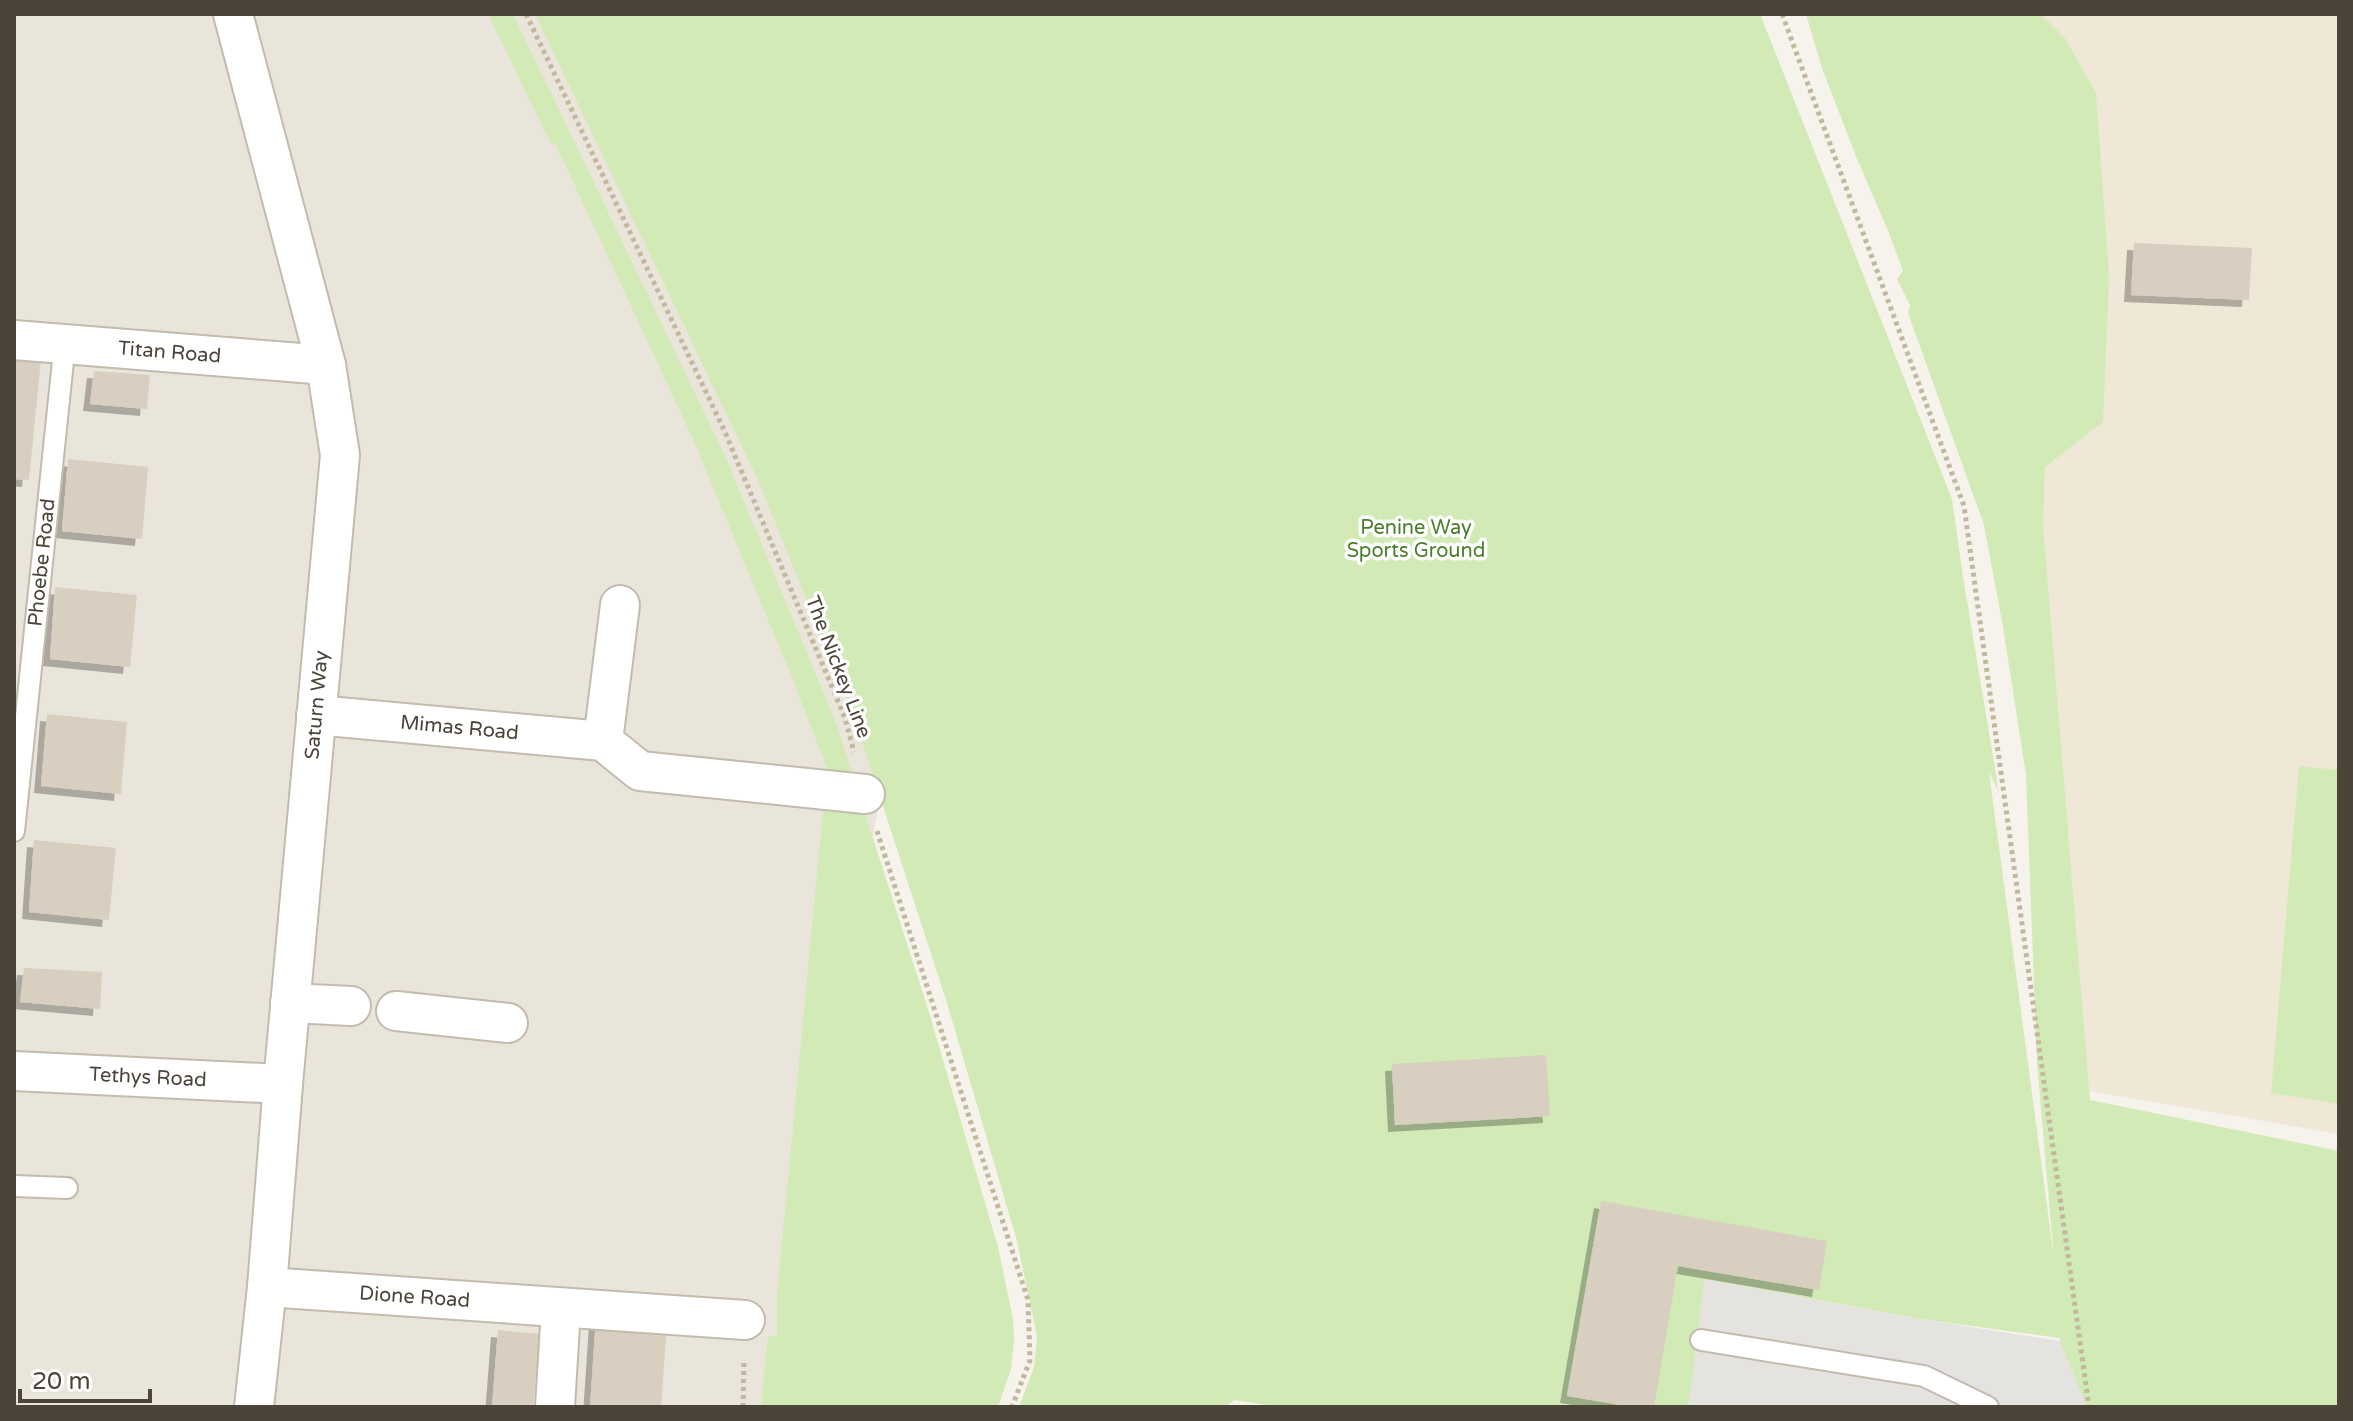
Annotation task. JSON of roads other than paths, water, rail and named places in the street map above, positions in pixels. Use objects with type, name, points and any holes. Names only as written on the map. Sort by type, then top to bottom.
[{"type":"street","name":"Saturn Way","points":[[233,14],[326,365],[340,455],[254,1407]]},
{"type":"street","name":"Titan Road","points":[[14,340],[326,365]]},
{"type":"street","points":[[620,605],[603,741],[640,771],[865,794]]},
{"type":"street","name":"Mimas Road","points":[[316,715],[603,741]]},
{"type":"street","points":[[290,1003],[351,1006]]},
{"type":"street","points":[[396,1011],[508,1023]]},
{"type":"street","name":"Tethys Road","points":[[14,1071],[283,1084]]},
{"type":"street","name":"Dione Road","points":[[267,1287],[745,1320]]},
{"type":"street","points":[[555,1407],[561,1309]]},
{"type":"lane","name":"Phoebe Road","points":[[14,831],[65,342]]},
{"type":"lane","points":[[14,1186],[67,1188]]},
{"type":"lane","points":[[1701,1340],[1924,1376],[1988,1407]]},
{"type":"park label","name":"Penine Way Sports Ground","points":[[1416,540]]}]
